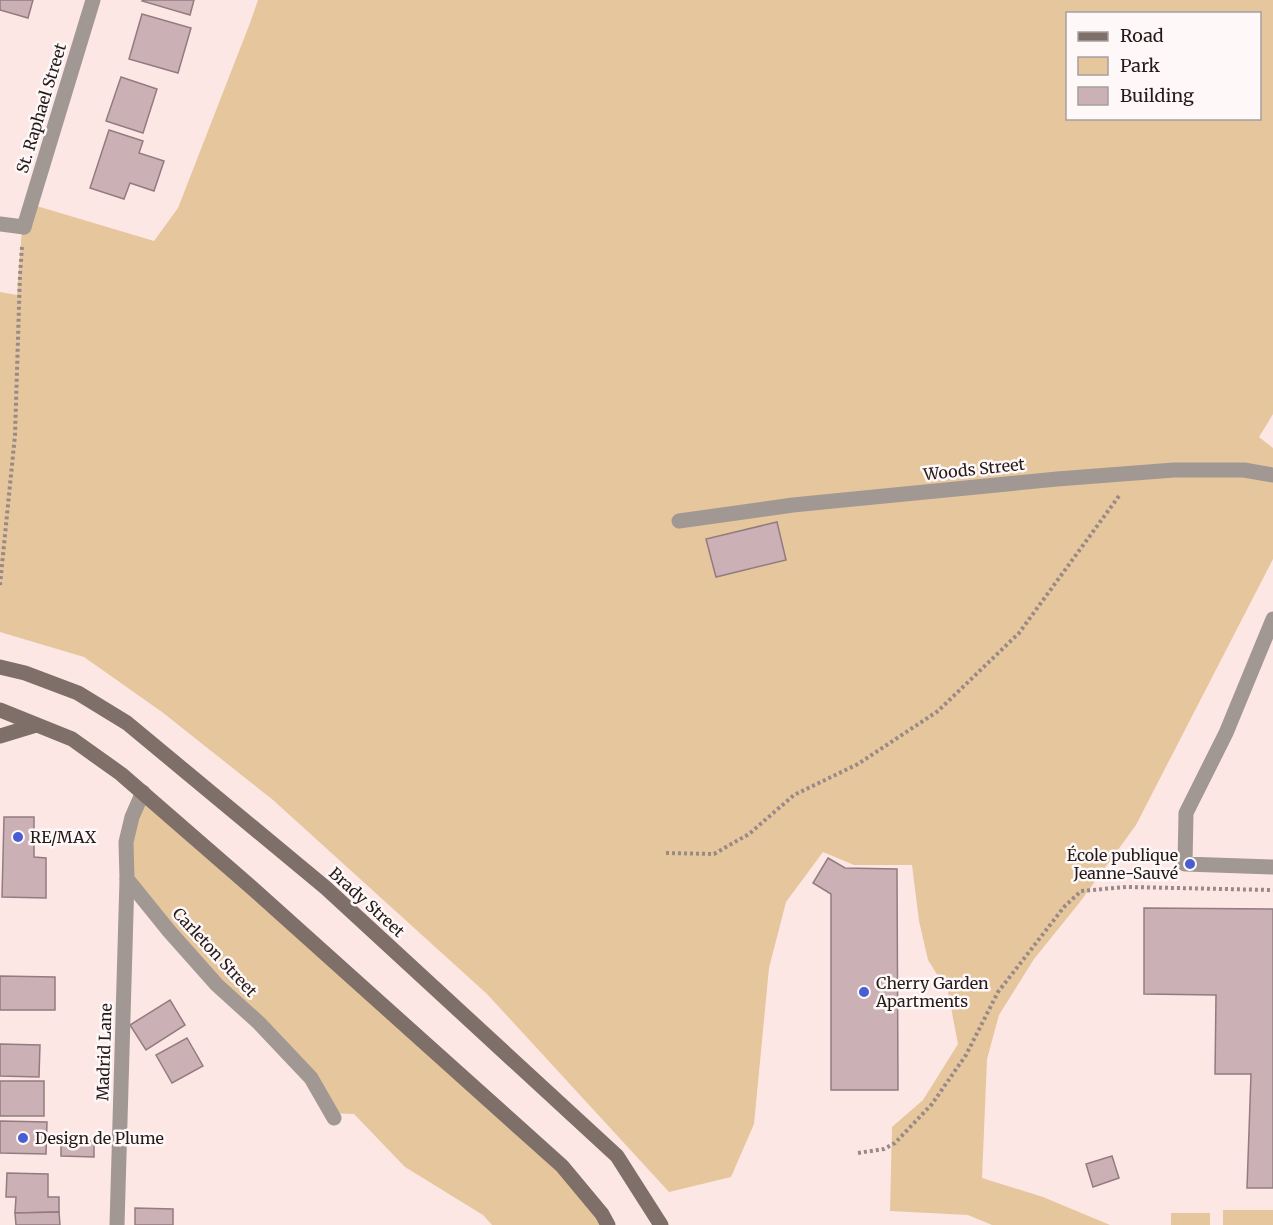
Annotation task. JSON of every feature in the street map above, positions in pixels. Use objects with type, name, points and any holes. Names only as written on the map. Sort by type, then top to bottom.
[{"type":"main road","name":"Brady Street","points":[[0,667],[25,673],[78,693],[127,723],[326,888],[617,1156],[661,1225]]},
{"type":"main road","points":[[0,710],[72,739],[143,792],[562,1166],[602,1214],[608,1225]]},
{"type":"main road","points":[[0,736],[36,725]]},
{"type":"street","name":"St. Raphael Street","points":[[24,227],[93,0]]},
{"type":"street","points":[[0,224],[24,227]]},
{"type":"street","name":"Woods Street","points":[[679,521],[816,503],[1135,473],[1174,470],[1244,470],[1273,475]]},
{"type":"street","points":[[1273,619],[1226,733],[1186,813],[1185,864],[1273,867]]},
{"type":"street","points":[[127,879],[126,842],[132,817],[143,792]]},
{"type":"street","name":"Carleton Street","points":[[127,879],[217,985],[259,1023],[311,1078],[334,1118]]},
{"type":"street","name":"Madrid Lane","points":[[117,1225],[127,879]]},
{"type":"path","points":[[0,585],[15,435],[20,274],[24,227]]},
{"type":"path","points":[[666,853],[714,854],[749,834],[794,795],[858,764],[938,711],[1019,633],[1135,473]]},
{"type":"path","points":[[858,1153],[884,1149],[894,1143],[932,1104],[966,1055],[998,992],[1064,907],[1081,891],[1126,887],[1273,890]]},
{"type":"green space","points":[[258,0],[1273,0],[1273,414],[1259,437],[1273,448],[1273,559],[1136,825],[1080,902],[1034,959],[999,1015],[987,1059],[982,1178],[1043,1197],[1110,1225],[992,1225],[968,1215],[890,1211],[892,1127],[923,1100],[958,1044],[948,992],[928,960],[919,921],[912,865],[854,865],[823,852],[786,902],[769,968],[754,1124],[731,1177],[669,1192],[487,994],[273,800],[162,712],[84,657],[0,632],[0,292],[17,295],[22,229],[30,204],[154,241],[178,208]]},
{"type":"green space","points":[[140,792],[561,1167],[606,1225],[492,1225],[483,1215],[405,1167],[354,1114],[329,1113],[309,1078],[125,880]]},
{"type":"green space","points":[[1223,1210],[1273,1210],[1273,1225],[1223,1225]]},
{"type":"green space","points":[[1171,1213],[1210,1213],[1210,1225],[1171,1225]]},
{"type":"building","points":[[0,0],[33,0],[28,18],[0,10]]},
{"type":"building","points":[[143,0],[194,0],[190,15]]},
{"type":"building","points":[[142,14],[191,28],[178,73],[129,59]]},
{"type":"building","points":[[121,77],[157,89],[143,133],[106,121]]},
{"type":"building","points":[[109,130],[143,141],[139,153],[164,161],[154,191],[130,183],[124,199],[90,188]]},
{"type":"building","points":[[777,522],[786,560],[716,577],[706,539]]},
{"type":"building","name":"RE/MAX","points":[[4,817],[34,817],[34,857],[46,858],[46,898],[2,897]]},
{"type":"building","name":"Cherry Garden Apartments","points":[[828,858],[845,868],[897,869],[898,1090],[831,1090],[831,894],[813,883]]},
{"type":"building","points":[[1144,908],[1273,909],[1273,1188],[1247,1188],[1251,1074],[1215,1074],[1216,995],[1144,994]]},
{"type":"building","points":[[0,976],[55,977],[55,1010],[0,1010]]},
{"type":"building","points":[[170,1000],[185,1025],[146,1050],[130,1025]]},
{"type":"building","points":[[187,1038],[203,1066],[172,1083],[156,1055]]},
{"type":"building","points":[[0,1044],[40,1045],[39,1077],[0,1076]]},
{"type":"building","points":[[0,1081],[44,1081],[44,1116],[0,1116]]},
{"type":"building","name":"Design de Plume","points":[[0,1121],[47,1122],[46,1154],[0,1153]]},
{"type":"building","points":[[61,1141],[94,1141],[94,1157],[61,1156]]},
{"type":"building","points":[[1112,1156],[1119,1178],[1093,1187],[1086,1164]]},
{"type":"building","points":[[7,1173],[48,1174],[48,1197],[59,1197],[59,1212],[15,1213],[16,1197],[6,1197]]},
{"type":"building","points":[[135,1208],[173,1209],[173,1225],[135,1225]]},
{"type":"building","points":[[59,1212],[60,1225],[16,1225],[15,1213]]},
{"type":"place","name":"RE/MAX","points":[[18,837]]},
{"type":"place","name":"École publique Jeanne-Sauvé","points":[[1190,864]]},
{"type":"place","name":"Cherry Garden Apartments","points":[[864,992]]},
{"type":"place","name":"Design de Plume","points":[[23,1138]]}]
